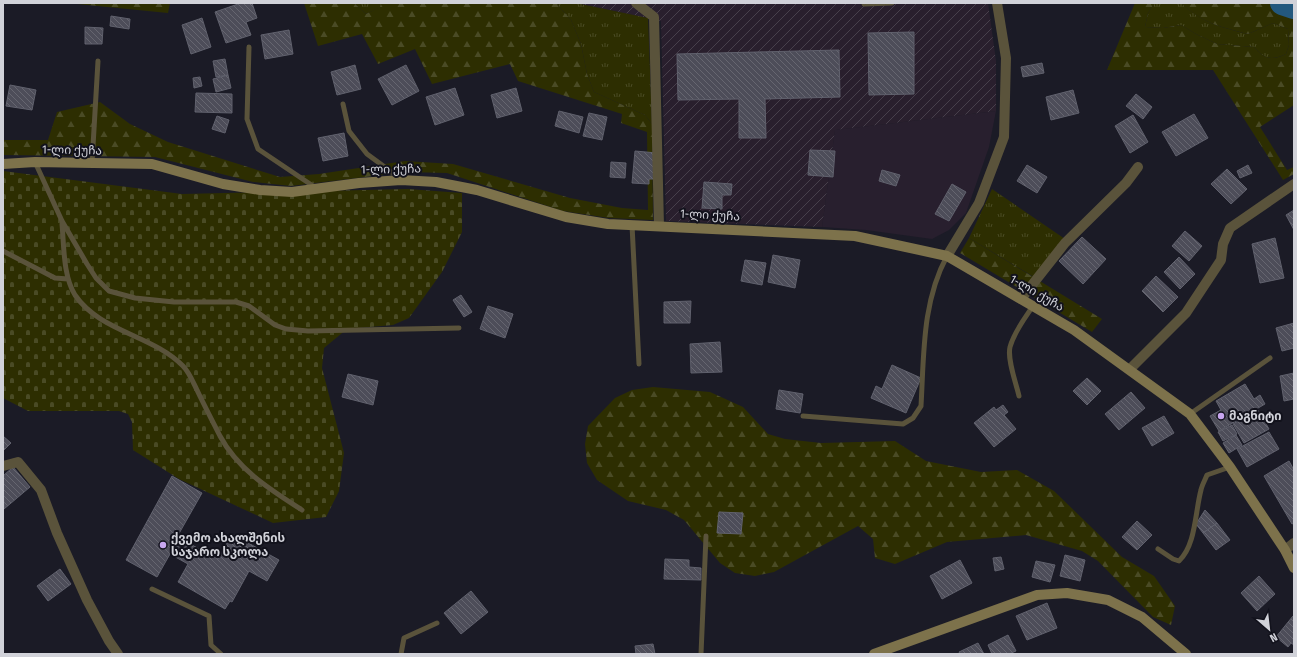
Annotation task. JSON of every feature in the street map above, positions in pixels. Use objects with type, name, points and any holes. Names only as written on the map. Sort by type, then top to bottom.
[{"type":"street","points":[[636,3],[654,17],[659,226]]},
{"type":"street","points":[[947,256],[980,203],[1004,137],[1006,58],[997,3]]},
{"type":"street","name":"1-ლი ქუჩა","points":[[3,164],[36,162],[152,164],[223,184],[260,190],[292,192],[319,190],[359,182],[401,180],[436,182],[477,190],[566,217],[608,224],[855,236],[947,256],[1074,330],[1130,369],[1190,414],[1230,467],[1285,550],[1294,568]]},
{"type":"street","points":[[1021,299],[1065,243],[1126,183],[1138,167]]},
{"type":"street","points":[[1130,369],[1186,313],[1221,260],[1223,244],[1230,228],[1294,184]]},
{"type":"street","points":[[3,466],[18,462],[41,490],[57,533],[87,600],[109,641],[118,654]]},
{"type":"street","points":[[1285,550],[1294,543]]},
{"type":"street","points":[[874,654],[1037,595],[1067,593],[1108,600],[1142,617],[1186,654]]},
{"type":"lane","points":[[864,4],[892,3]]},
{"type":"lane","points":[[249,48],[248,119],[258,149],[319,190]]},
{"type":"lane","points":[[92,163],[98,61]]},
{"type":"lane","points":[[343,104],[349,131],[367,154],[401,180]]},
{"type":"lane","points":[[36,162],[62,221],[96,278],[109,291],[135,298],[174,302],[236,302],[249,306],[275,325],[286,329],[308,331],[459,328]]},
{"type":"lane","points":[[62,221],[68,279],[74,293],[84,307],[101,319],[170,355],[184,367],[221,438],[237,461],[264,485],[302,510]]},
{"type":"lane","points":[[632,224],[639,364]]},
{"type":"lane","points":[[3,251],[55,278],[68,279]]},
{"type":"lane","points":[[803,416],[903,424],[912,418],[921,406],[927,316],[935,282],[947,256]]},
{"type":"lane","points":[[1018,396],[1010,357],[1010,348],[1013,339],[1033,306]]},
{"type":"lane","points":[[1190,414],[1270,358]]},
{"type":"lane","points":[[1158,549],[1173,559],[1179,560],[1184,556],[1190,544],[1201,488],[1207,475],[1230,467]]},
{"type":"lane","points":[[701,654],[706,536]]},
{"type":"lane","points":[[152,589],[209,616],[212,645],[221,654]]},
{"type":"lane","points":[[401,654],[404,638],[437,623]]},
{"type":"shaded area","points":[[576,3],[988,3],[996,61],[996,111],[835,130],[822,227],[666,221],[661,21]]},
{"type":"shaded area","points":[[996,111],[989,147],[966,213],[949,230],[932,239],[866,230],[822,227],[835,130]]},
{"type":"green space","points":[[67,3],[170,3],[168,13]]},
{"type":"green space","points":[[304,3],[354,3],[366,14],[380,7],[381,3],[556,3],[571,20],[581,44],[587,74],[594,92],[645,115],[652,124],[653,220],[609,218],[563,211],[447,173],[406,172],[291,186],[253,182],[155,157],[3,155],[3,140],[48,140],[57,112],[100,102],[130,124],[168,142],[280,177],[319,174],[405,161],[453,164],[570,198],[622,208],[648,210],[647,132],[621,123],[622,114],[518,81],[510,64],[432,84],[415,49],[378,64],[362,34],[318,46]]},
{"type":"green space","points":[[354,3],[381,3],[381,7],[366,14]]},
{"type":"green space","points":[[556,3],[576,3],[648,18],[652,124],[645,115],[594,92],[587,74],[581,44],[571,20]]},
{"type":"green space","points":[[1135,3],[1155,3],[1148,13],[1145,27],[1163,28],[1181,25],[1217,44],[1254,47],[1268,58],[1276,58],[1286,54],[1289,45],[1288,29],[1273,23],[1248,34],[1204,20],[1181,3],[1294,3],[1294,105],[1260,127],[1287,170],[1294,167],[1294,174],[1283,180],[1213,70],[1107,70]]},
{"type":"green space","points":[[1155,3],[1181,3],[1204,20],[1248,34],[1273,23],[1288,29],[1289,45],[1286,54],[1276,58],[1268,58],[1254,47],[1217,44],[1181,25],[1163,28],[1145,27],[1148,13]]},
{"type":"green space","points":[[3,171],[182,194],[408,189],[462,193],[462,232],[442,272],[409,318],[393,325],[347,329],[324,348],[322,368],[344,453],[339,491],[326,517],[273,523],[179,479],[133,450],[132,422],[128,414],[119,411],[28,411],[3,398]]},
{"type":"green space","points":[[992,189],[1065,239],[1034,277],[969,238]]},
{"type":"green space","points":[[969,238],[1102,319],[1092,332],[960,253]]},
{"type":"green space","points":[[653,387],[710,392],[743,407],[768,434],[785,439],[821,443],[895,441],[926,461],[981,472],[1017,470],[1054,491],[1122,557],[1154,576],[1175,606],[1171,625],[1153,617],[1098,561],[1082,551],[1026,535],[947,542],[895,564],[875,558],[873,539],[858,526],[774,572],[755,576],[735,573],[720,563],[684,520],[666,510],[628,501],[597,480],[587,463],[585,444],[588,426],[615,398],[632,390]]},
{"type":"building","points":[[241,3],[252,3],[257,18],[246,22],[251,35],[226,43],[215,12]]},
{"type":"building","points":[[111,16],[130,19],[129,29],[110,26]]},
{"type":"building","points":[[202,18],[211,47],[191,54],[182,25]]},
{"type":"building","points":[[85,27],[103,28],[102,44],[85,44]]},
{"type":"building","points":[[289,30],[293,54],[265,59],[261,35]]},
{"type":"building","points":[[914,32],[914,94],[869,95],[868,33]]},
{"type":"building","points":[[839,50],[840,97],[765,99],[766,138],[739,138],[739,99],[678,100],[677,54]]},
{"type":"building","points":[[225,59],[228,75],[216,77],[213,61]]},
{"type":"building","points":[[1042,63],[1044,73],[1023,77],[1021,67]]},
{"type":"building","points":[[355,65],[361,89],[337,95],[331,72]]},
{"type":"building","points":[[406,65],[419,91],[392,105],[378,79]]},
{"type":"building","points":[[228,75],[231,88],[216,92],[213,79]]},
{"type":"building","points":[[200,77],[202,86],[194,88],[193,78]]},
{"type":"building","points":[[10,85],[36,90],[32,110],[6,106]]},
{"type":"building","points":[[455,88],[464,115],[435,125],[426,97]]},
{"type":"building","points":[[516,88],[522,111],[497,118],[491,95]]},
{"type":"building","points":[[1073,90],[1079,113],[1051,120],[1046,97]]},
{"type":"building","points":[[196,93],[232,94],[232,113],[195,112]]},
{"type":"building","points":[[1136,94],[1152,107],[1143,119],[1126,106]]},
{"type":"building","points":[[559,111],[583,117],[579,133],[555,126]]},
{"type":"building","points":[[589,113],[607,117],[602,140],[583,136]]},
{"type":"building","points":[[1194,114],[1208,138],[1176,156],[1162,132]]},
{"type":"building","points":[[1133,115],[1148,142],[1130,153],[1115,126]]},
{"type":"building","points":[[217,116],[229,120],[225,133],[212,129]]},
{"type":"building","points":[[344,133],[348,156],[323,161],[318,138]]},
{"type":"building","points":[[810,150],[835,151],[833,177],[808,175]]},
{"type":"building","points":[[635,151],[657,153],[654,179],[649,179],[649,184],[632,183]]},
{"type":"building","points":[[611,162],[626,163],[625,178],[610,177]]},
{"type":"building","points":[[1027,165],[1047,177],[1037,193],[1017,181]]},
{"type":"building","points":[[1248,165],[1252,173],[1240,178],[1237,171]]},
{"type":"building","points":[[1227,169],[1247,189],[1231,204],[1211,184]]},
{"type":"building","points":[[882,170],[900,175],[896,186],[879,181]]},
{"type":"building","points":[[704,182],[732,184],[731,195],[722,195],[722,209],[702,208]]},
{"type":"building","points":[[952,184],[966,192],[949,221],[935,214]]},
{"type":"building","points":[[1294,210],[1294,230],[1286,215]]},
{"type":"building","points":[[1185,231],[1202,246],[1189,261],[1172,246]]},
{"type":"building","points":[[1082,237],[1106,259],[1083,284],[1059,261]]},
{"type":"building","points":[[1275,238],[1284,278],[1260,283],[1252,244]]},
{"type":"building","points":[[773,255],[800,260],[795,288],[768,282]]},
{"type":"building","points":[[1179,257],[1195,274],[1180,289],[1164,272]]},
{"type":"building","points":[[745,260],[766,263],[762,285],[741,281]]},
{"type":"building","points":[[1156,276],[1178,297],[1163,312],[1142,291]]},
{"type":"building","points":[[461,295],[472,312],[464,317],[453,300]]},
{"type":"building","points":[[691,301],[690,323],[664,323],[664,302]]},
{"type":"building","points":[[488,306],[513,314],[505,338],[480,329]]},
{"type":"building","points":[[1294,323],[1294,348],[1282,351],[1276,328]]},
{"type":"building","points":[[720,342],[722,372],[691,373],[690,344]]},
{"type":"building","points":[[892,365],[921,378],[906,413],[871,398],[876,386],[882,389]]},
{"type":"building","points":[[1294,373],[1294,399],[1284,401],[1280,376]]},
{"type":"building","points":[[348,374],[378,381],[373,405],[342,397]]},
{"type":"building","points":[[1087,378],[1101,391],[1087,405],[1073,391]]},
{"type":"building","points":[[1245,384],[1254,399],[1260,395],[1265,404],[1219,431],[1210,416],[1221,410],[1216,401]]},
{"type":"building","points":[[779,390],[803,394],[800,413],[776,409]]},
{"type":"building","points":[[1131,392],[1145,408],[1119,430],[1105,414]]},
{"type":"building","points":[[1003,405],[1008,412],[1004,415],[1016,429],[994,447],[974,423],[994,407],[996,410]]},
{"type":"building","points":[[1258,410],[1269,429],[1244,443],[1233,424]]},
{"type":"building","points":[[1164,416],[1174,433],[1152,446],[1142,428]]},
{"type":"building","points":[[1232,425],[1237,434],[1223,441],[1218,432]]},
{"type":"building","points":[[1269,432],[1279,449],[1247,467],[1237,449]]},
{"type":"building","points":[[1236,435],[1242,445],[1229,453],[1223,443]]},
{"type":"building","points":[[3,436],[11,443],[3,451]]},
{"type":"building","points":[[1289,461],[1294,470],[1294,523],[1292,524],[1264,476]]},
{"type":"building","points":[[13,467],[30,487],[4,509],[3,476]]},
{"type":"building","name":"ქვემო ახალშენის საჯარო სკოლა","points":[[172,476],[202,493],[177,537],[218,559],[232,534],[279,560],[267,581],[249,571],[232,602],[230,601],[225,609],[178,582],[188,564],[170,554],[157,577],[126,560]]},
{"type":"building","points":[[1205,510],[1217,523],[1203,533],[1196,524]]},
{"type":"building","points":[[719,512],[743,513],[741,534],[717,533]]},
{"type":"building","points":[[1137,521],[1152,535],[1137,550],[1122,537]]},
{"type":"building","points":[[1217,523],[1230,540],[1216,550],[1203,533]]},
{"type":"building","points":[[1065,555],[1085,560],[1080,581],[1060,576]]},
{"type":"building","points":[[1001,557],[1004,569],[995,571],[993,558]]},
{"type":"building","points":[[665,559],[689,560],[689,567],[701,568],[701,580],[664,579]]},
{"type":"building","points":[[960,560],[972,583],[942,599],[930,576]]},
{"type":"building","points":[[1036,561],[1055,565],[1050,582],[1032,577]]},
{"type":"building","points":[[60,569],[71,584],[48,601],[37,586]]},
{"type":"building","points":[[1259,576],[1275,594],[1257,611],[1241,593]]},
{"type":"building","points":[[471,591],[488,612],[461,634],[444,613]]},
{"type":"building","points":[[1047,603],[1057,628],[1027,640],[1016,616]]},
{"type":"building","points":[[1293,616],[1294,645],[1291,643],[1288,647],[1276,637]]},
{"type":"building","points":[[1008,635],[1016,651],[1009,654],[992,654],[988,645]]},
{"type":"building","points":[[978,643],[984,654],[960,654],[959,652]]},
{"type":"building","points":[[653,644],[655,654],[636,654],[635,646]]},
{"type":"waterway","points":[[1282,3],[1294,7]]},
{"type":"place","name":"მაგნიტი","points":[[1221,416]]},
{"type":"place","name":"ქვემო ახალშენის საჯარო სკოლა","points":[[163,545]]}]
